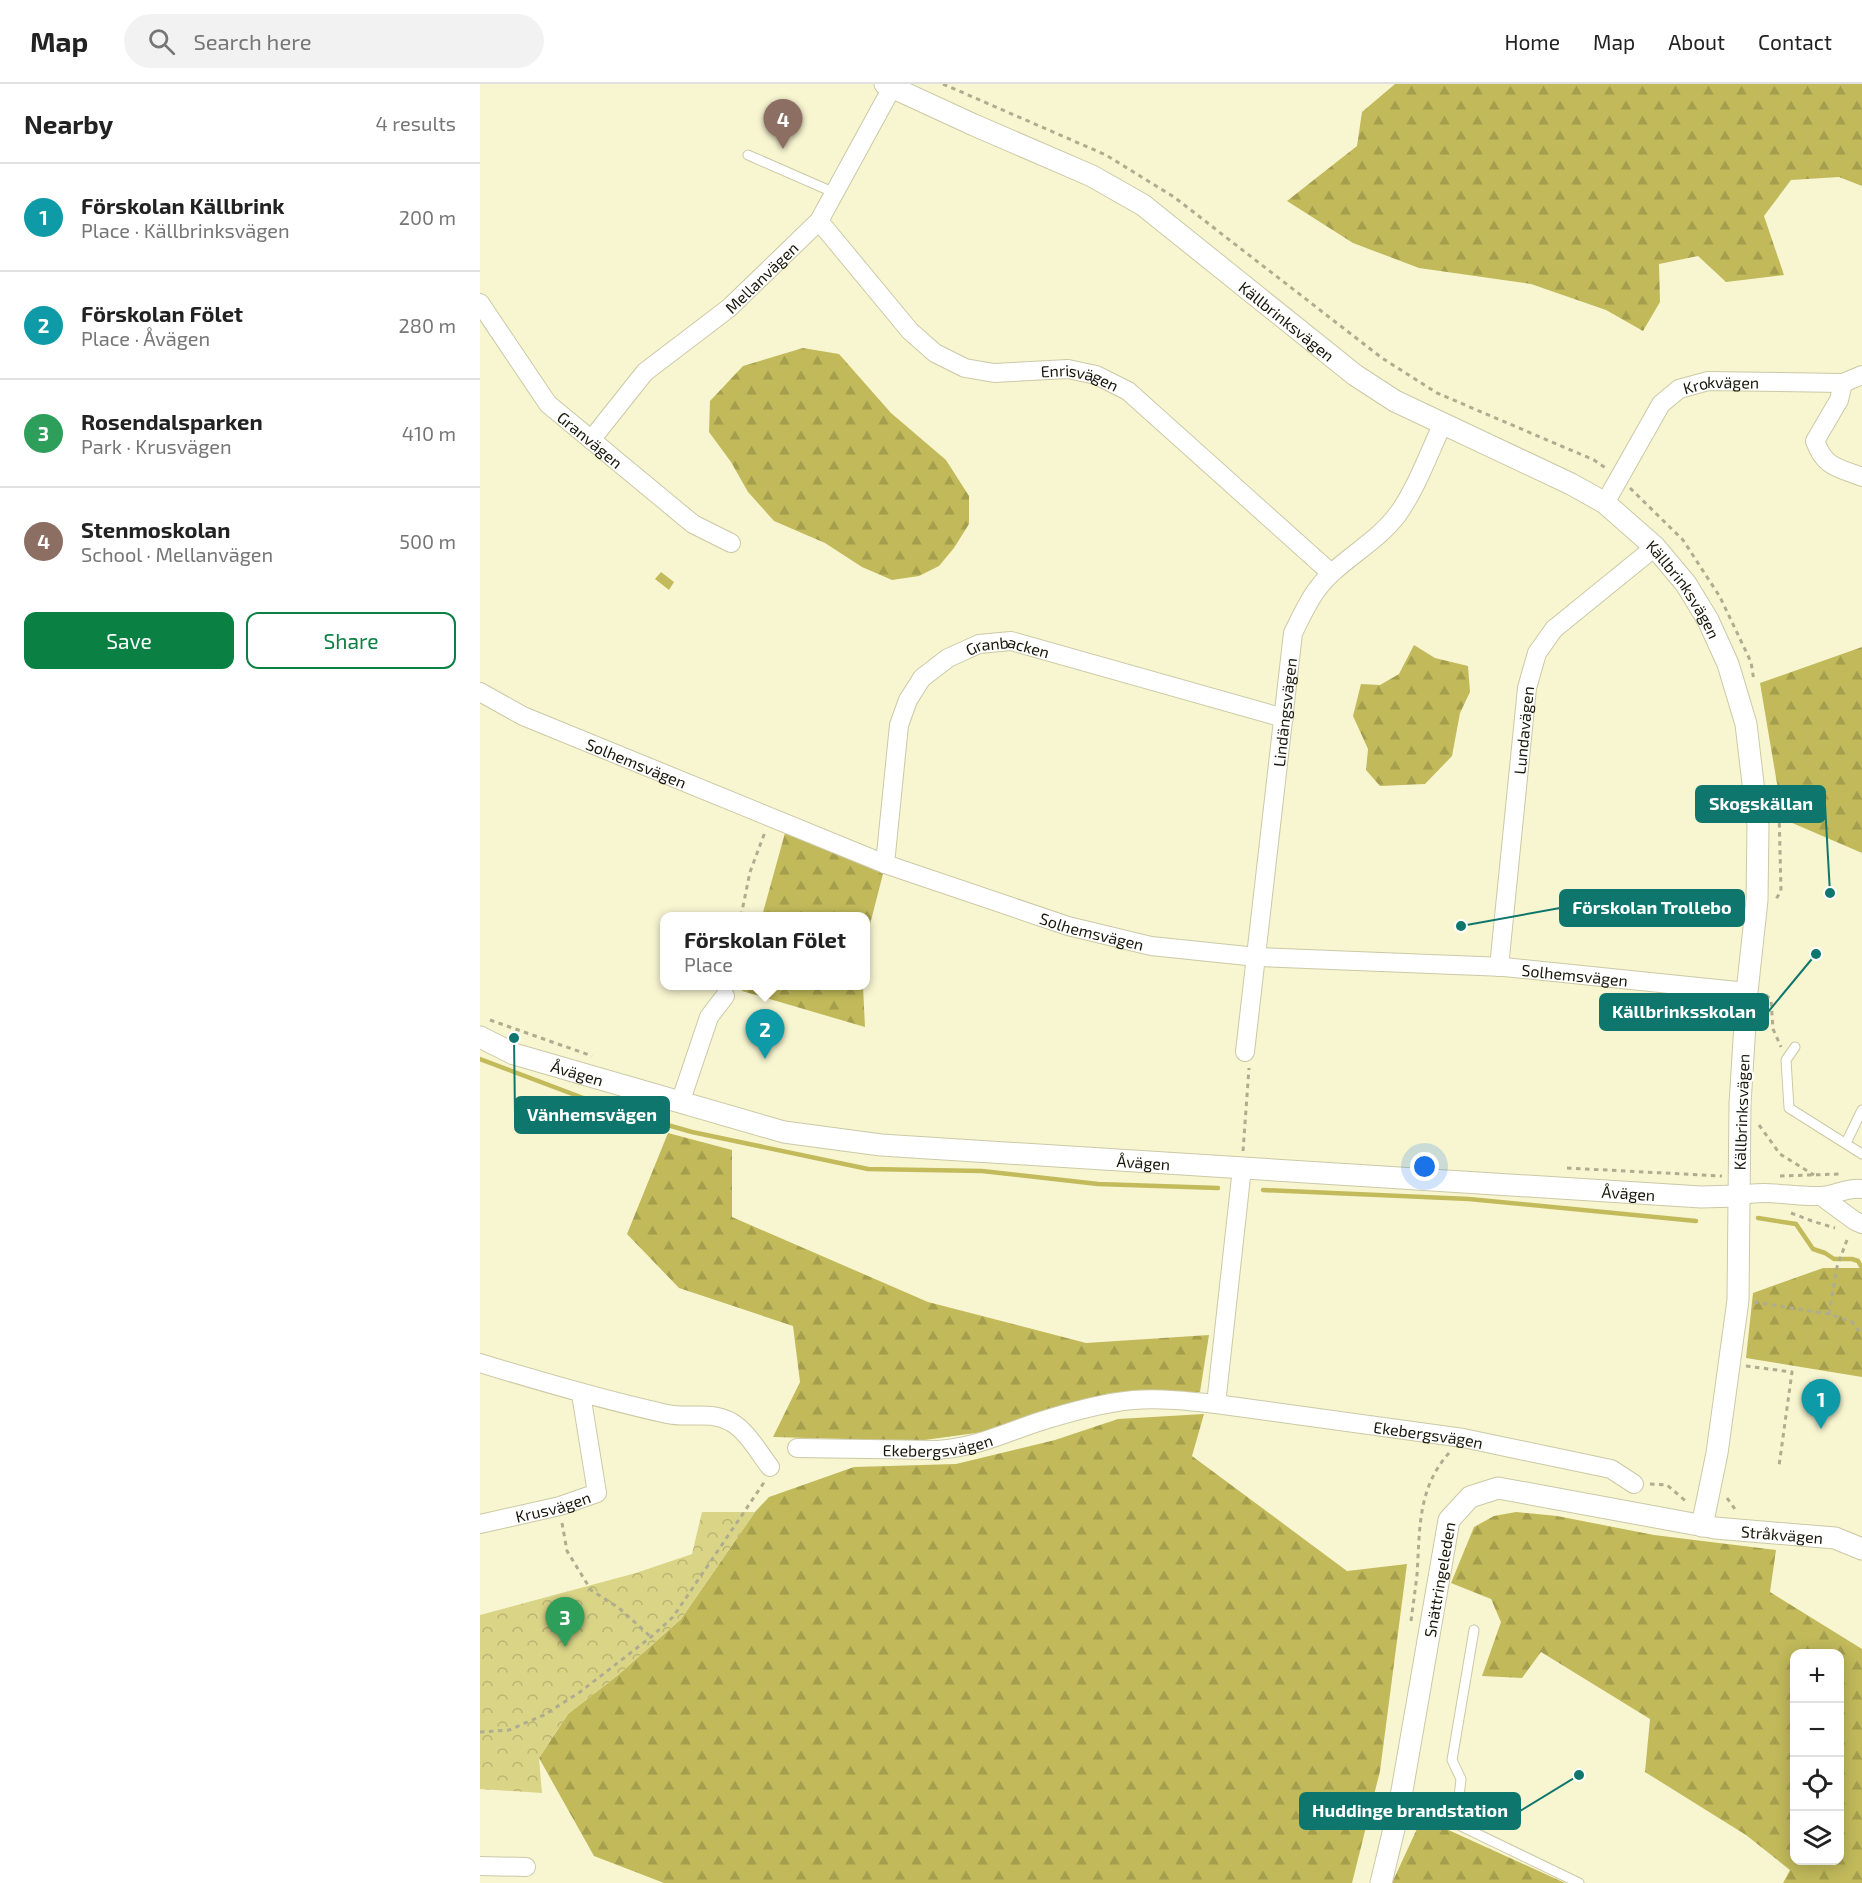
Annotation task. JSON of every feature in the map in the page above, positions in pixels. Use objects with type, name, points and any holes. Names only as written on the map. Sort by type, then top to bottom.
[{"type":"street","name":"Mellanvägen","points":[[591,440],[645,372],[729,308],[819,221],[890,85]]},
{"type":"street","name":"Källbrinksvägen","points":[[890,85],[974,125],[1092,176],[1143,205],[1355,375],[1395,401],[1571,484],[1605,503],[1655,547],[1686,584],[1708,620],[1728,664],[1746,724],[1758,826],[1757,995],[1740,1104],[1738,1300],[1717,1453],[1702,1526]]},
{"type":"street","name":"Enrisvägen","points":[[819,221],[910,331],[935,353],[964,368],[994,373],[1068,369],[1096,375],[1128,391],[1331,573]]},
{"type":"street","name":"Granvägen","points":[[480,303],[548,404],[693,524],[731,543]]},
{"type":"street","name":"Krokvägen","points":[[1605,503],[1660,404],[1679,389],[1708,381],[1843,383],[1862,375]]},
{"type":"street","points":[[1843,383],[1839,400],[1815,441],[1820,456],[1828,464],[1862,477]]},
{"type":"street","name":"Lindängsvägen","points":[[1245,1052],[1293,633],[1309,601],[1331,573],[1378,536],[1398,514],[1443,423]]},
{"type":"street","name":"Lundavägen","points":[[1499,967],[1527,688],[1537,653],[1554,629],[1655,547]]},
{"type":"street","name":"Granbacken","points":[[885,864],[898,725],[908,700],[922,678],[948,658],[979,644],[1011,640],[1284,718]]},
{"type":"street","name":"Solhemsvägen","points":[[480,692],[523,716],[885,864],[1068,926],[1150,946],[1257,957],[1499,967],[1757,995]]},
{"type":"street","points":[[680,1103],[709,1017],[725,996]]},
{"type":"street","name":"Åvägen","points":[[480,1037],[514,1054],[680,1103],[784,1132],[832,1139],[892,1145],[1242,1160],[1689,1196],[1738,1196],[1765,1192],[1821,1196],[1855,1188],[1862,1189]]},
{"type":"street","points":[[1216,1404],[1242,1160]]},
{"type":"street","points":[[1821,1196],[1856,1226]]},
{"type":"street","points":[[480,1363],[580,1394],[671,1415],[702,1414],[722,1419],[739,1428],[769,1473]]},
{"type":"street","name":"Krusvägen","points":[[480,1524],[560,1506],[597,1493],[580,1394]]},
{"type":"street","name":"Ekebergsvägen","points":[[797,1449],[938,1450],[961,1448],[984,1443],[1035,1423],[1105,1404],[1154,1399],[1216,1404],[1462,1438],[1611,1469],[1634,1484]]},
{"type":"street","name":"Snättringeleden","points":[[1381,1883],[1401,1797],[1449,1520],[1470,1497],[1498,1488],[1702,1526]]},
{"type":"street","name":"Stråkvägen","points":[[1702,1526],[1835,1538],[1862,1549]]},
{"type":"street","points":[[480,1866],[526,1867]]},
{"type":"lane","points":[[748,155],[835,192]]},
{"type":"lane","points":[[1795,1047],[1786,1060],[1790,1108],[1862,1154]]},
{"type":"lane","points":[[1846,1143],[1862,1110]]},
{"type":"lane","points":[[1456,1823],[1461,1779],[1452,1761],[1474,1630]]},
{"type":"lane","points":[[1401,1797],[1579,1883]]},
{"type":"path","points":[[943,84],[1106,156],[1174,197],[1382,358],[1437,393],[1594,460],[1619,477],[1683,540],[1720,597],[1751,662],[1754,685]]},
{"type":"path","points":[[1771,906],[1781,891],[1779,811],[1773,792]]},
{"type":"path","points":[[742,912],[750,872],[770,818]]},
{"type":"path","points":[[1757,995],[1771,1000],[1773,1029],[1786,1060]]},
{"type":"path","points":[[480,1017],[599,1058]]},
{"type":"path","points":[[1242,1160],[1249,1063],[1245,1052]]},
{"type":"path","points":[[1758,1119],[1759,1128],[1780,1154],[1814,1175]]},
{"type":"path","points":[[1772,1176],[1844,1174]]},
{"type":"path","points":[[1790,1212],[1812,1221],[1856,1226],[1840,1255],[1829,1314]]},
{"type":"path","points":[[1738,1300],[1829,1314],[1852,1322],[1862,1334]]},
{"type":"path","points":[[1729,1364],[1792,1372],[1779,1466]]},
{"type":"path","points":[[480,1732],[509,1730],[544,1715],[580,1692],[651,1638],[673,1617],[769,1473]]},
{"type":"path","points":[[1634,1484],[1667,1485],[1690,1504]]},
{"type":"path","points":[[1725,1495],[1740,1518]]},
{"type":"path","points":[[560,1506],[567,1551],[591,1590],[619,1608],[651,1638]]},
{"type":"green space","points":[[1395,84],[1862,84],[1862,186],[1839,177],[1791,180],[1764,216],[1784,275],[1726,282],[1698,256],[1659,264],[1660,302],[1643,331],[1606,310],[1531,284],[1419,268],[1353,243],[1287,201],[1357,146],[1362,112]]},
{"type":"green space","points":[[803,348],[839,354],[891,413],[946,460],[969,496],[969,524],[939,566],[919,576],[892,580],[862,567],[825,543],[774,521],[748,492],[731,462],[709,432],[710,401],[743,366]]},
{"type":"green space","points":[[1414,645],[1435,658],[1468,666],[1470,692],[1460,713],[1452,756],[1425,784],[1380,786],[1366,770],[1368,749],[1353,716],[1361,684],[1380,685],[1399,674]]},
{"type":"green space","points":[[1862,647],[1862,853],[1783,819],[1760,683]]},
{"type":"green space","points":[[785,833],[884,870],[870,924],[870,912],[763,912]]},
{"type":"green space","points":[[863,990],[865,1027],[742,991]]},
{"type":"green space","points":[[668,1133],[732,1150],[732,1217],[928,1302],[1086,1343],[1209,1335],[1200,1392],[1109,1393],[1005,1429],[917,1441],[773,1437],[800,1382],[793,1326],[679,1288],[627,1234]]},
{"type":"green space","points":[[1823,1268],[1862,1268],[1862,1377],[1746,1358],[1753,1293]]},
{"type":"green space","points":[[1204,1414],[1192,1456],[1347,1571],[1407,1564],[1380,1771],[1352,1883],[664,1883],[594,1856],[539,1758],[568,1714],[618,1675],[681,1619],[755,1512],[769,1497],[854,1467],[956,1464],[1055,1440],[1118,1419]]},
{"type":"green space","points":[[702,1512],[755,1512],[681,1619],[618,1675],[568,1714],[539,1758],[542,1793],[480,1789],[480,1615],[636,1573],[692,1554]]},
{"type":"green space","points":[[1516,1512],[1557,1516],[1654,1535],[1776,1550],[1770,1592],[1862,1649],[1862,1883],[1783,1883],[1790,1870],[1746,1835],[1645,1772],[1650,1719],[1541,1652],[1522,1678],[1482,1676],[1501,1622],[1491,1599],[1451,1583],[1474,1527],[1494,1516]]},
{"type":"green space","points":[[1422,1818],[1565,1883],[1392,1883]]},
{"type":"shaded area","points":[[661,572],[674,582],[669,590],[655,579]]},
{"type":"waterway","points":[[480,1059],[615,1110],[692,1132],[868,1169],[982,1171],[1098,1184],[1218,1188]]},
{"type":"waterway","points":[[1263,1190],[1469,1199],[1696,1221]]},
{"type":"waterway","points":[[1758,1218],[1796,1224],[1813,1249],[1834,1259],[1858,1261],[1862,1268]]},
{"type":"place","name":"Stenmoskolan","points":[[783,149]]},
{"type":"place","name":"Skogskällan","points":[[1830,893]]},
{"type":"place","name":"Förskolan Trollebo","points":[[1461,926]]},
{"type":"place","name":"Källbrinksskolan","points":[[1816,954]]},
{"type":"place","name":"Vänhemsvägen","points":[[514,1038]]},
{"type":"place","name":"Förskolan Fölet","points":[[765,1059]]},
{"type":"place","name":"Förskolan Källbrink","points":[[1821,1429]]},
{"type":"place","name":"Rosendalsparken","points":[[565,1647]]},
{"type":"place","name":"Huddinge brandstation","points":[[1579,1775]]}]
